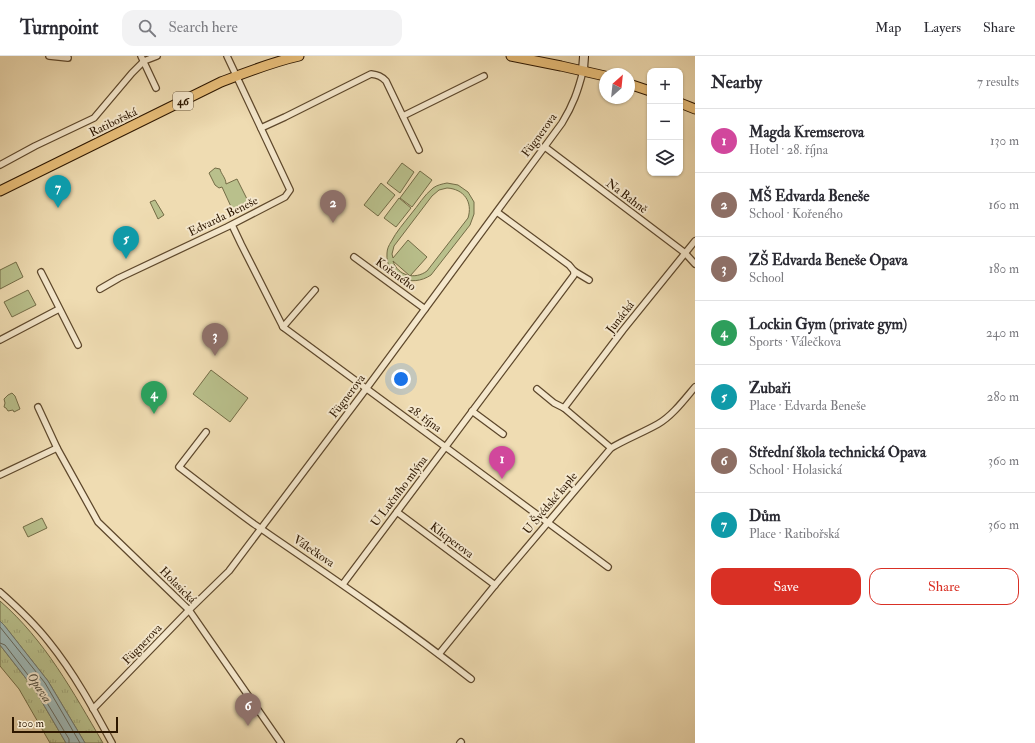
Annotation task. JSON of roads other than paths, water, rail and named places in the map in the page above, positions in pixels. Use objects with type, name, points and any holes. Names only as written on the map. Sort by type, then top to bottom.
[{"type":"main road","name":"Ratibořská","points":[[0,191],[221,82],[299,56]]},
{"type":"main road","points":[[511,56],[599,75]]},
{"type":"main road","points":[[635,86],[647,90]]},
{"type":"main road","points":[[682,104],[695,109]]},
{"type":"street","points":[[49,56],[68,58]]},
{"type":"street","name":"Ratibořská","points":[[0,165],[35,146],[94,118],[142,59],[157,56]]},
{"type":"street","points":[[227,56],[236,76]]},
{"type":"street","points":[[583,71],[584,56]]},
{"type":"street","points":[[142,59],[156,88]]},
{"type":"street","name":"Fügnerova","points":[[93,709],[229,571],[545,147],[568,113],[579,89],[583,71]]},
{"type":"street","points":[[261,128],[371,74],[378,75],[386,81],[419,150]]},
{"type":"street","name":"Edvarda Beneše","points":[[100,289],[119,278],[232,225],[285,197],[290,190],[236,76]]},
{"type":"street","points":[[403,116],[484,76]]},
{"type":"street","name":"Na Bahně","points":[[545,147],[685,253],[695,264]]},
{"type":"street","points":[[496,212],[569,265],[574,271],[589,280]]},
{"type":"street","name":"28. října","points":[[232,225],[283,327],[608,567]]},
{"type":"street","name":"Junácká","points":[[564,408],[695,241]]},
{"type":"street","name":"Kořeného","points":[[354,257],[425,309]]},
{"type":"street","name":"U Lučního mlýna","points":[[343,584],[574,275],[574,271]]},
{"type":"street","points":[[40,272],[78,345]]},
{"type":"street","points":[[283,327],[316,290]]},
{"type":"street","points":[[0,340],[59,309]]},
{"type":"street","name":"U Švédské kaple","points":[[439,654],[495,585],[611,448],[659,423],[677,408],[695,387]]},
{"type":"street","points":[[536,389],[554,403],[564,408],[611,448]]},
{"type":"street","name":"Holasická","points":[[38,408],[57,448],[98,522],[189,610],[281,743]]},
{"type":"street","points":[[472,411],[502,434]]},
{"type":"street","name":"Válečkova","points":[[206,432],[179,467],[261,528],[343,584],[471,679]]},
{"type":"street","points":[[0,475],[57,448]]},
{"type":"street","name":"Klicperova","points":[[397,512],[495,585]]},
{"type":"street","points":[[0,592],[49,642],[67,667],[112,743]]},
{"type":"water","name":"Opava","points":[[0,621],[48,681],[85,743],[66,743],[35,690],[0,645]]},
{"type":"place","name":"Dům","points":[[58,208]]},
{"type":"place","name":"MŠ Edvarda Beneše","points":[[333,223]]},
{"type":"place","name":"Zubaři","points":[[126,259]]},
{"type":"place","name":"ZŠ Edvarda Beneše Opava","points":[[215,356]]},
{"type":"place","name":"Lockin Gym (private gym)","points":[[154,414]]},
{"type":"place","name":"Magda Kremserova","points":[[502,479]]},
{"type":"place","name":"Střední škola technická Opava","points":[[248,726]]}]
